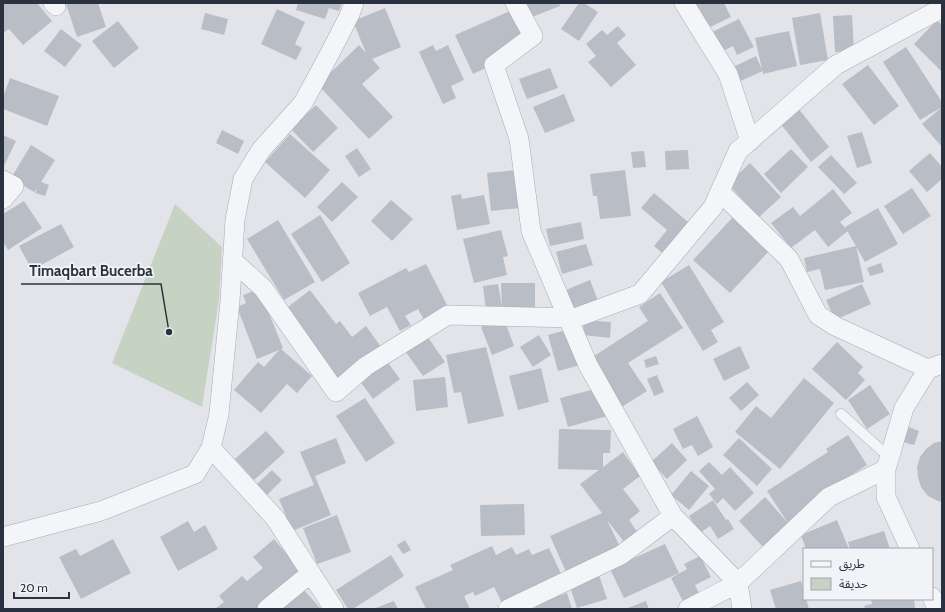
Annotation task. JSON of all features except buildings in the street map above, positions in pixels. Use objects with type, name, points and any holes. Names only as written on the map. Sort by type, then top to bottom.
[{"type":"street","points":[[3,537],[101,510],[196,474],[211,448],[219,414],[235,220],[243,179],[261,150],[303,103],[336,42],[354,3]]},
{"type":"street","points":[[516,3],[533,36],[494,66],[519,139],[531,232],[588,365],[673,516],[738,583],[742,609]]},
{"type":"street","points":[[684,3],[728,74],[750,141]]},
{"type":"street","points":[[232,260],[263,288],[336,392],[366,366],[448,315],[575,318],[640,294],[713,207],[738,151],[836,65],[942,8]]},
{"type":"street","points":[[3,180],[14,186],[3,199]]},
{"type":"street","points":[[720,192],[789,259],[818,315],[835,326],[935,366],[904,408],[888,463],[886,498],[910,548]]},
{"type":"street","points":[[211,448],[274,518],[334,609]]},
{"type":"street","points":[[688,609],[738,583],[830,497],[888,463]]},
{"type":"street","points":[[508,609],[622,555],[673,516]]},
{"type":"street","points":[[267,609],[311,573]]},
{"type":"street","points":[[933,599],[938,609]]},
{"type":"lane","points":[[842,414],[888,463]]},
{"type":"green space","points":[[175,204],[222,247],[219,300],[202,407],[112,363]]},
{"type":"place","name":"Timaqbart Bucerba","points":[[169,332]]}]
